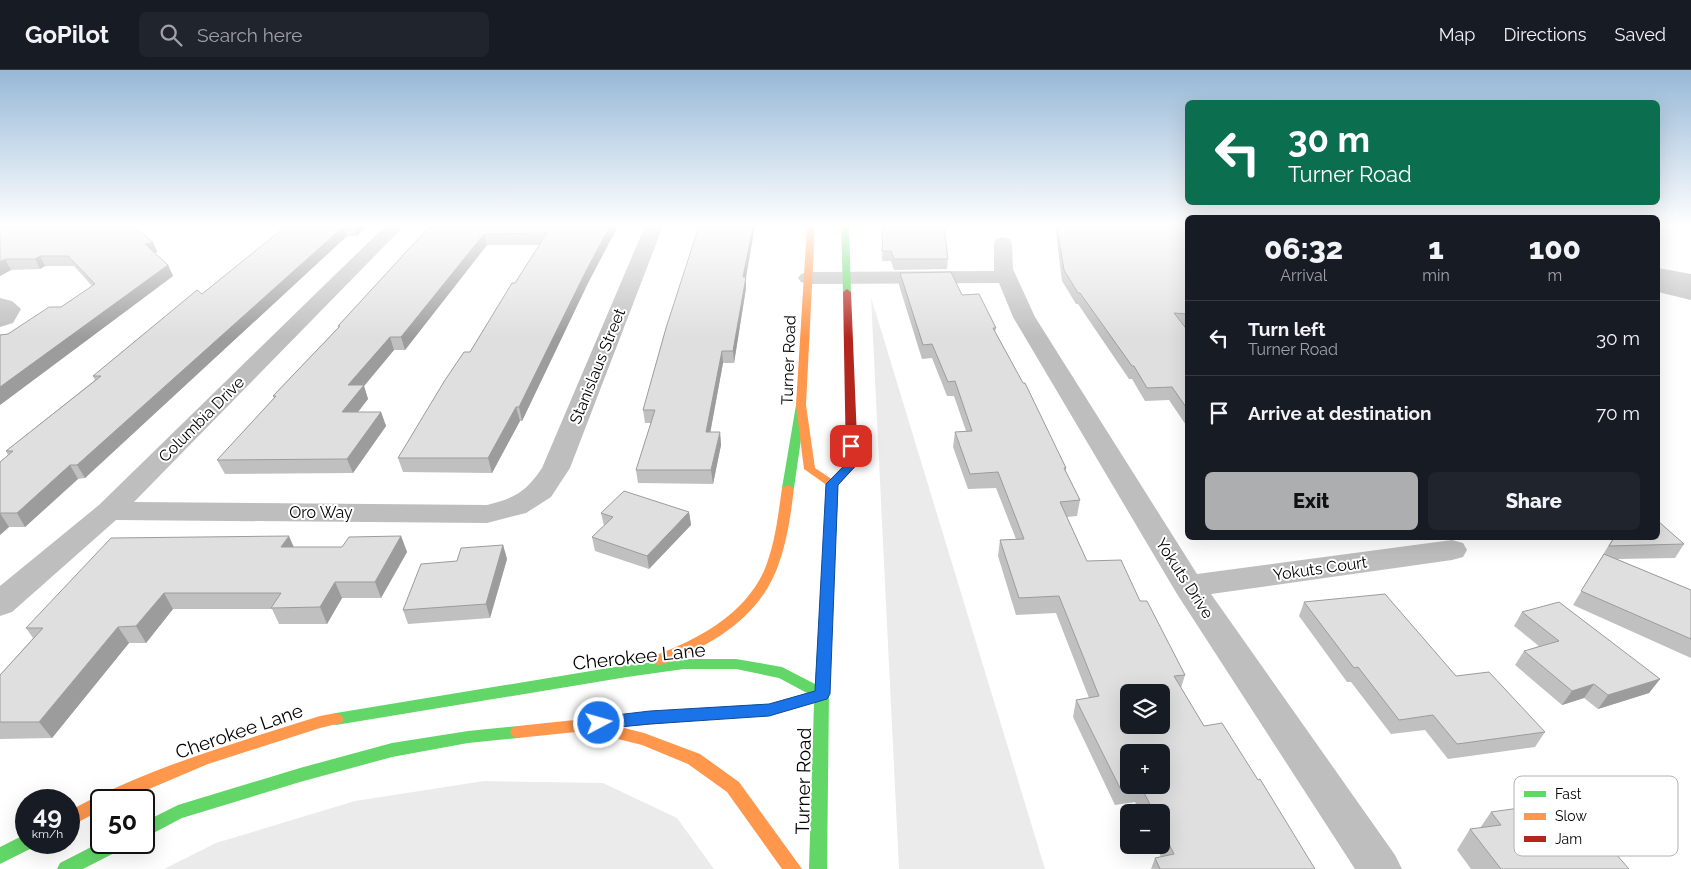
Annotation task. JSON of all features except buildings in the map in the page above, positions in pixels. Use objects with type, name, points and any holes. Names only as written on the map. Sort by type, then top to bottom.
[{"type":"main road","name":"Turner Road","points":[[809,263],[801,405],[810,469],[832,484],[822,694],[818,869]]},
{"type":"main road","points":[[832,484],[852,464],[845,263]]},
{"type":"main road","points":[[628,671],[672,656],[705,640],[735,619],[757,594],[771,567],[779,543],[801,405]]},
{"type":"main road","name":"Cherokee Lane","points":[[132,789],[204,759],[320,722],[628,671],[684,664],[736,664],[782,673],[822,694]]},
{"type":"main road","points":[[155,824],[178,812],[300,775],[392,750],[468,736],[650,718],[769,710],[822,694]]},
{"type":"main road","points":[[582,725],[644,739],[694,759],[733,787],[793,869]]},
{"type":"main road","points":[[0,856],[15,848]]},
{"type":"main road","points":[[66,869],[95,854]]},
{"type":"street","name":"Columbia Drive","points":[[0,604],[109,510],[357,263]]},
{"type":"street","name":"Stanislaus Street","points":[[530,499],[541,492],[556,468],[639,263]]},
{"type":"street","name":"Yokuts Drive","points":[[1004,263],[1007,277],[1024,317],[1188,586],[1380,869]]},
{"type":"street","points":[[808,278],[1007,277]]},
{"type":"street","points":[[0,304],[5,305],[10,310],[0,321]]},
{"type":"street","name":"Oro Way","points":[[109,510],[487,514],[516,508],[530,499]]},
{"type":"street","name":"Yokuts Court","points":[[1188,586],[1452,550]]},
{"type":"shaded area","points":[[871,297],[1045,869],[899,869]]},
{"type":"shaded area","points":[[484,781],[603,783],[677,818],[714,869],[164,869],[216,843],[355,801]]},
{"type":"waterway","points":[[1660,280],[1691,287]]},
{"type":"traffic: fast","points":[[846,263],[847,292]]},
{"type":"traffic: fast","points":[[788,488],[801,405]]},
{"type":"traffic: fast","points":[[818,869],[822,695],[831,515]]},
{"type":"traffic: fast","points":[[336,719],[627,671],[684,664],[736,664],[782,673],[822,695]]},
{"type":"traffic: fast","points":[[719,713],[769,710],[822,695]]},
{"type":"traffic: fast","points":[[155,824],[178,812],[300,775],[392,750],[468,737],[518,732]]},
{"type":"traffic: fast","points":[[0,856],[15,848]]},
{"type":"traffic: fast","points":[[66,869],[95,854]]},
{"type":"traffic: slow","points":[[809,263],[801,405],[810,469],[832,484]]},
{"type":"traffic: slow","points":[[659,660],[709,637],[724,627],[751,602],[762,587],[774,561],[782,530],[788,488]]},
{"type":"traffic: slow","points":[[518,732],[650,718],[719,713]]},
{"type":"traffic: slow","points":[[132,789],[204,759],[320,722],[336,719]]},
{"type":"traffic: slow","points":[[603,730],[644,739],[694,759],[733,787],[793,869]]},
{"type":"traffic: slow","points":[[80,814],[90,808]]},
{"type":"traffic: jam","points":[[831,515],[832,484],[852,464],[847,292]]},
{"type":"route","points":[[599,723],[769,710],[822,694],[832,484],[852,464],[851,446]]}]
